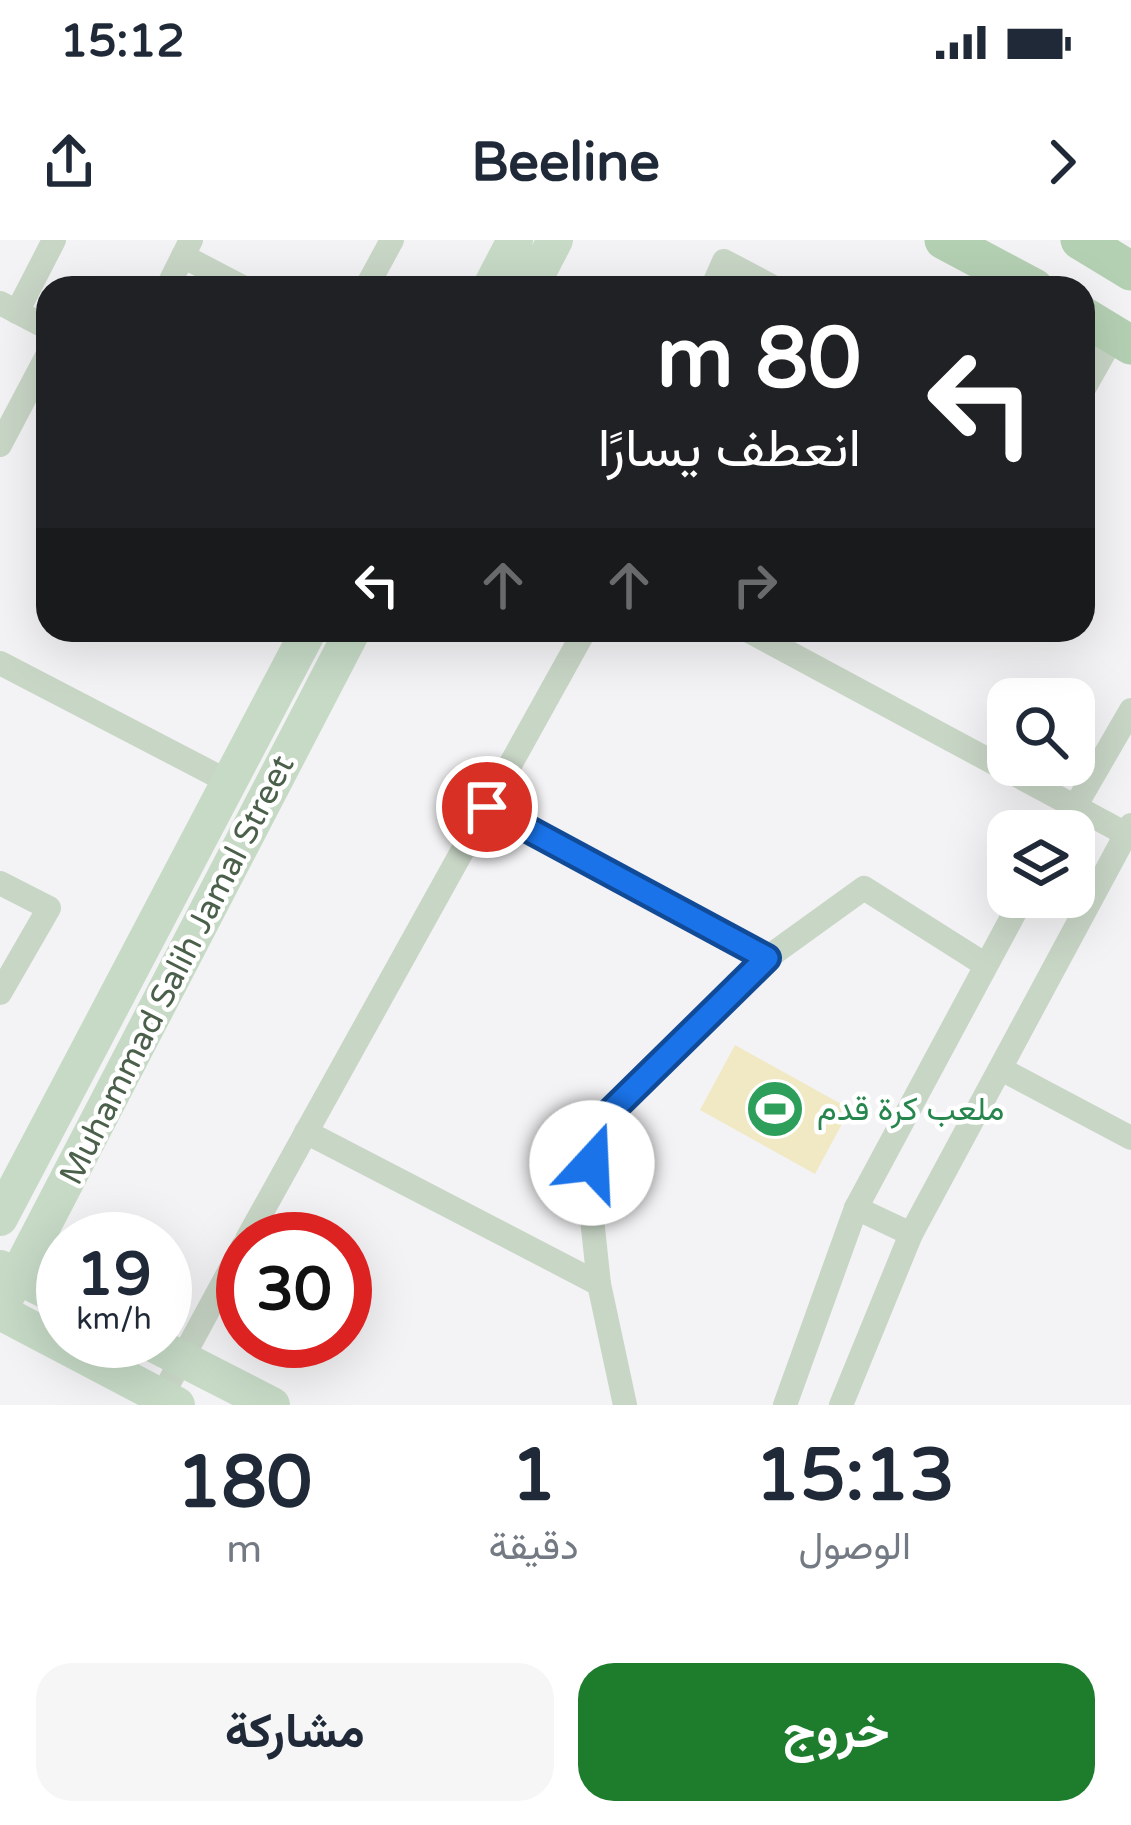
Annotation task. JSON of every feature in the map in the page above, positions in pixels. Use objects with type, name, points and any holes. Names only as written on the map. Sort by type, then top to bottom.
[{"type":"main road","points":[[944,240],[1012,276]]},
{"type":"main road","points":[[1080,240],[1131,271]]},
{"type":"street","points":[[36,322],[9,307],[54,240]]},
{"type":"street","points":[[372,276],[392,240]]},
{"type":"street","points":[[496,276],[515,240]]},
{"type":"street","points":[[537,276],[555,240]]},
{"type":"street","points":[[173,276],[187,248],[227,276]]},
{"type":"street","points":[[717,276],[724,261],[752,276]]},
{"type":"street","points":[[1095,364],[1109,332]]},
{"type":"street","points":[[0,446],[36,391]]},
{"type":"street","name":"Muhammad Salih Jamal Street","points":[[0,1218],[303,642]]},
{"type":"street","name":"Muhammad Salih Jamal Street","points":[[0,1310],[9,1272],[347,642]]},
{"type":"street","points":[[262,1212],[578,642]]},
{"type":"street","points":[[769,642],[1075,807],[1128,830],[911,1234],[841,1405]]},
{"type":"street","points":[[0,663],[230,782]]},
{"type":"street","points":[[1073,810],[1131,710]]},
{"type":"street","points":[[487,807],[767,958]]},
{"type":"street","points":[[0,884],[49,908],[0,993]]},
{"type":"street","points":[[626,1405],[599,1285],[590,1200],[595,1127],[767,958],[864,888],[984,964]]},
{"type":"street","points":[[785,1405],[856,1208],[1011,918]]},
{"type":"street","points":[[1001,1070],[1131,1138]]},
{"type":"street","points":[[306,1132],[599,1285]]},
{"type":"street","points":[[856,1208],[911,1234]]},
{"type":"street","points":[[9,1272],[36,1286]]},
{"type":"street","points":[[192,1338],[216,1295]]},
{"type":"street","points":[[0,1310],[165,1402],[177,1368]]},
{"type":"street","points":[[192,1364],[272,1405]]},
{"type":"shaded area","name":"ملعب كرة قدم","points":[[735,1045],[850,1109],[815,1174],[700,1110]]},
{"type":"place","name":"ملعب كرة قدم","points":[[775,1109]]},
{"type":"route","points":[[487,807],[767,958],[595,1127],[592,1163]]}]
